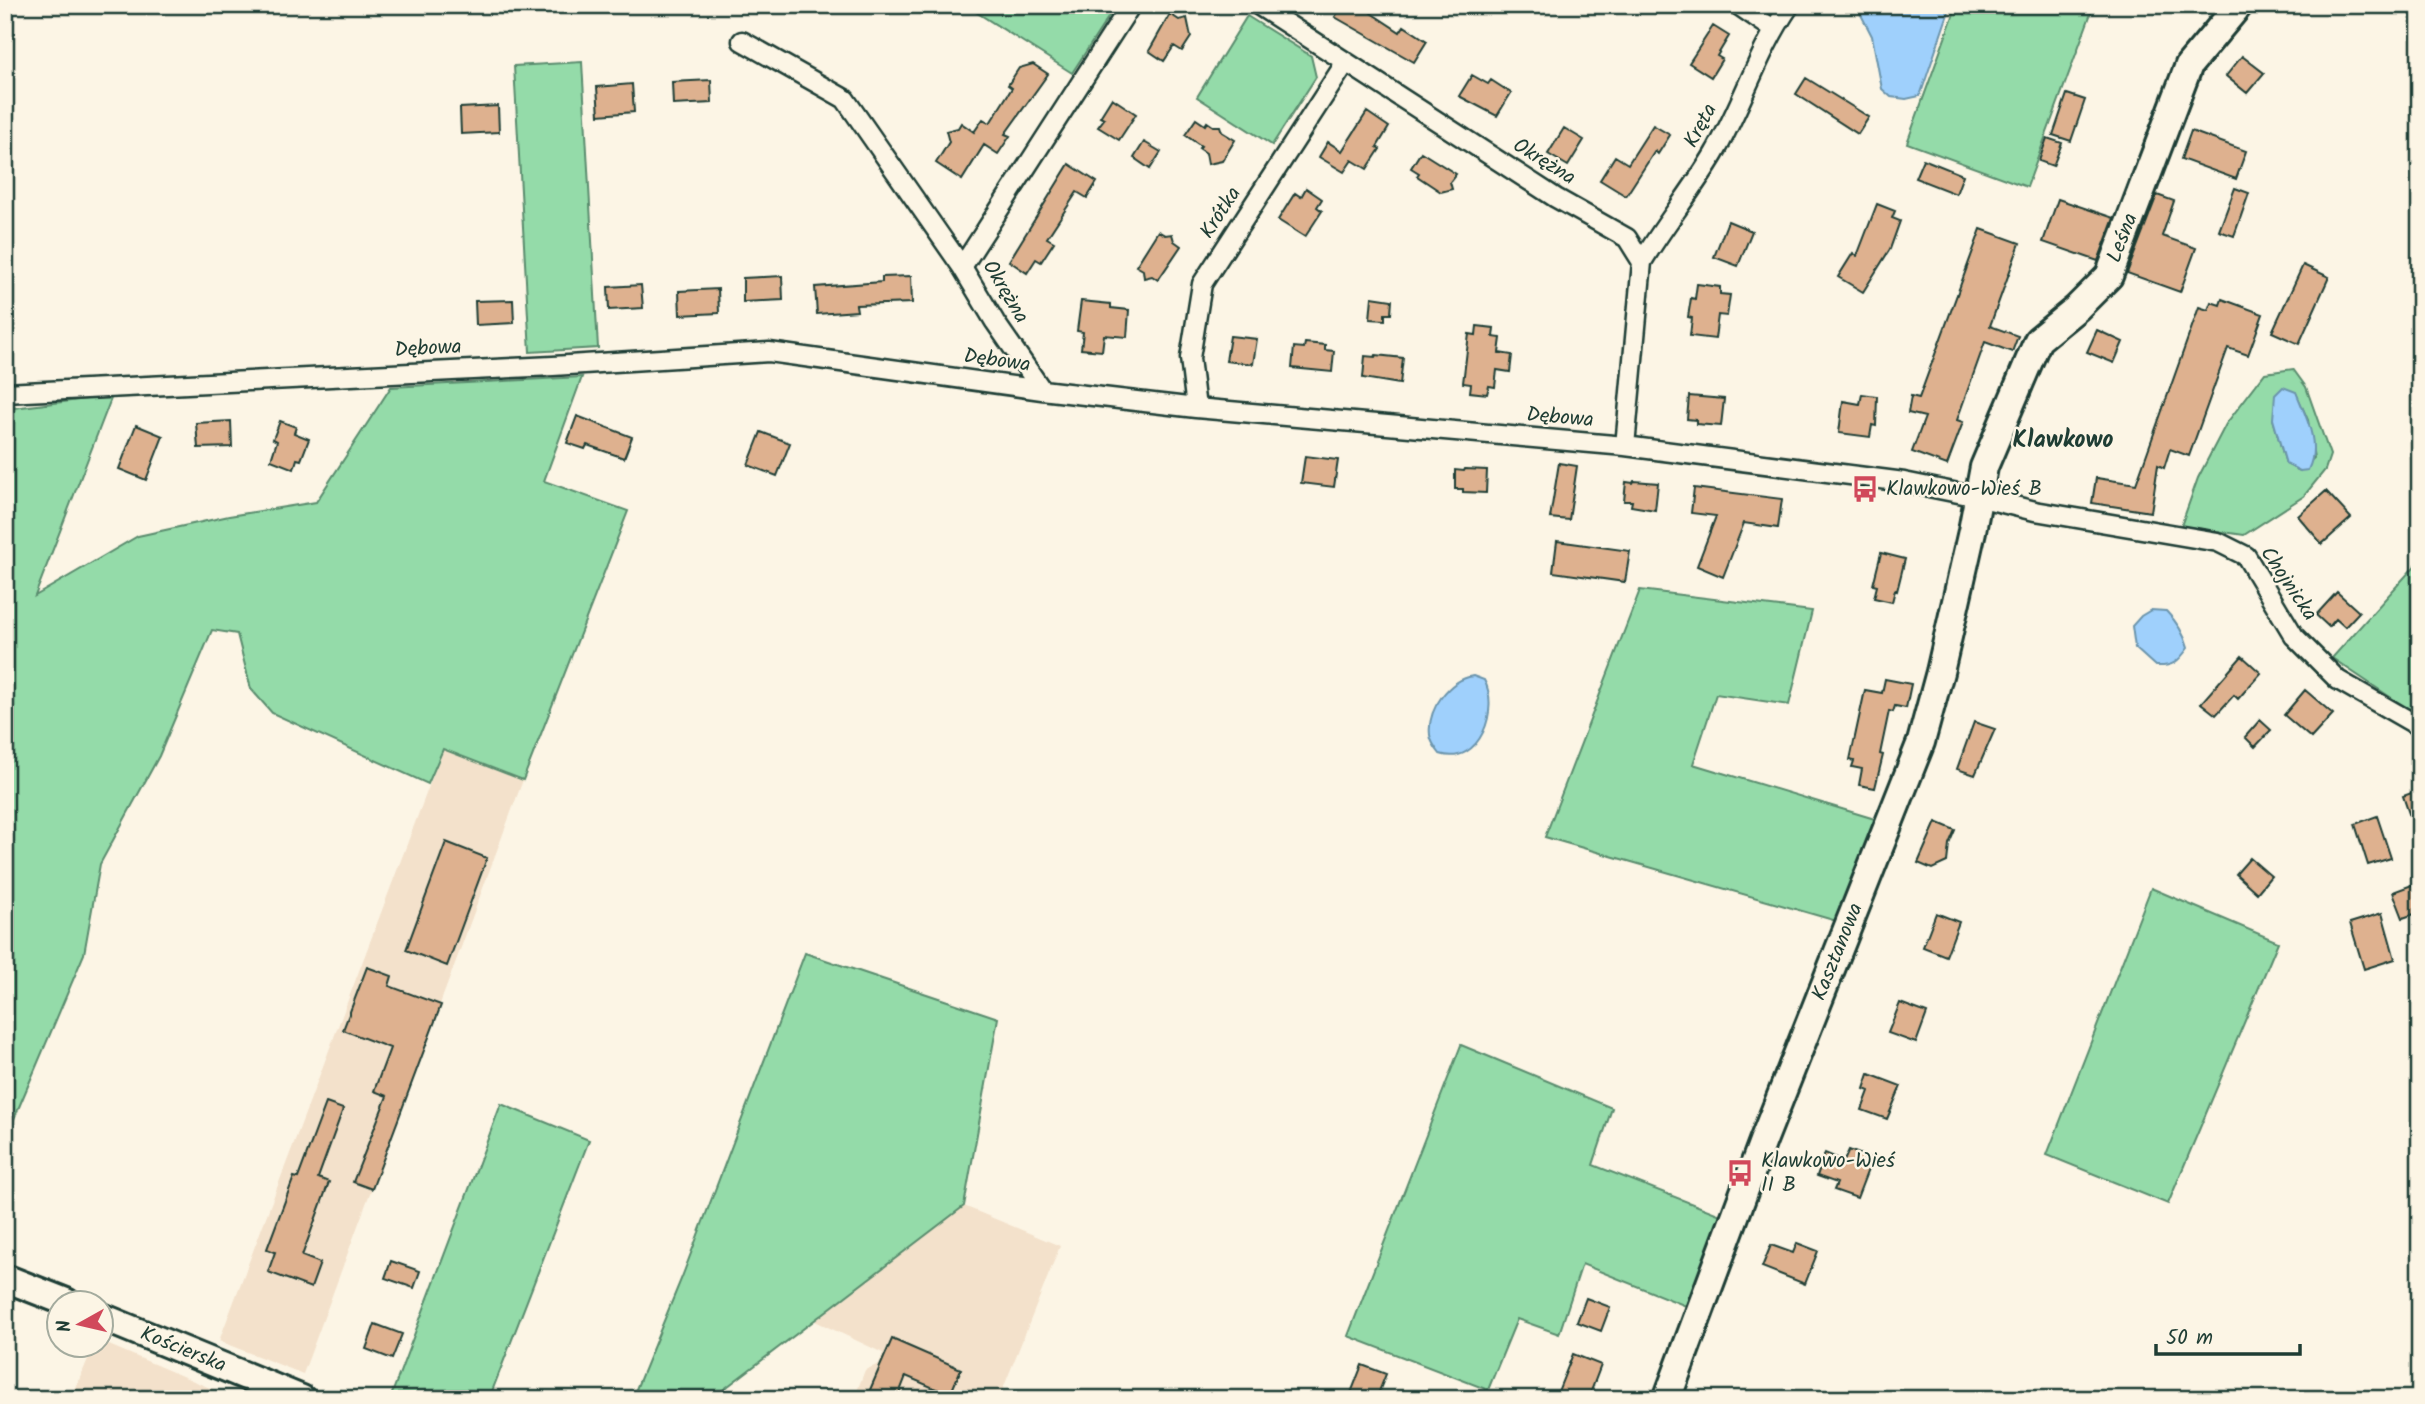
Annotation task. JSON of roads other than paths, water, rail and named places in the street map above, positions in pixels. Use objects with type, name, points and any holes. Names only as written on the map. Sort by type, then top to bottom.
[{"type":"street","name":"Okrężna","points":[[1042,390],[995,322],[962,267],[1132,5]]},
{"type":"street","name":"Okrężna","points":[[1258,5],[1556,198],[1628,238],[1643,262]]},
{"type":"street","points":[[1738,5],[1773,29]]},
{"type":"street","name":"Kręta","points":[[1643,262],[1664,225],[1714,153],[1773,29],[1790,5]]},
{"type":"street","name":"Leśna","points":[[1978,497],[1984,467],[2038,340],[2077,308],[2109,276],[2189,65],[2239,5]]},
{"type":"street","points":[[742,41],[845,99],[962,267]]},
{"type":"street","name":"Krótka","points":[[1196,408],[1190,358],[1202,284],[1346,61]]},
{"type":"street","points":[[1625,446],[1643,262]]},
{"type":"street","name":"Dębowa","points":[[5,393],[553,366],[769,352],[1042,390],[1196,408],[1625,446],[1904,482],[1978,497]]},
{"type":"street","name":"Chojnicka","points":[[1978,497],[2035,511],[2218,542],[2246,556],[2294,636],[2338,680],[2413,723]]},
{"type":"street","name":"Kasztanowa","points":[[1667,1399],[1763,1141],[1921,742],[1940,672],[1978,497]]},
{"type":"street","points":[[5,1278],[46,1295]]},
{"type":"street","name":"Kościerska","points":[[116,1323],[302,1399]]},
{"type":"water","points":[[1856,5],[1951,5],[1920,96],[1906,99],[1891,97],[1882,89],[1872,36]]},
{"type":"water","points":[[2283,387],[2296,392],[2308,421],[2313,450],[2308,470],[2300,471],[2286,464],[2273,419],[2275,395]]},
{"type":"water","points":[[2151,610],[2166,611],[2174,619],[2188,648],[2178,660],[2166,666],[2155,666],[2135,648],[2132,626]]},
{"type":"water","points":[[1473,676],[1484,680],[1488,692],[1490,705],[1483,732],[1476,744],[1466,752],[1454,756],[1440,754],[1430,735],[1432,715],[1441,697],[1448,690],[1456,683]]},
{"type":"place","name":"Klawkowo-Wieś B","points":[[1865,489]]},
{"type":"place","name":"Klawkowo-Wieś II B","points":[[1740,1173]]},
{"type":"district","name":"Klawkowo","points":[[2063,440]]}]
